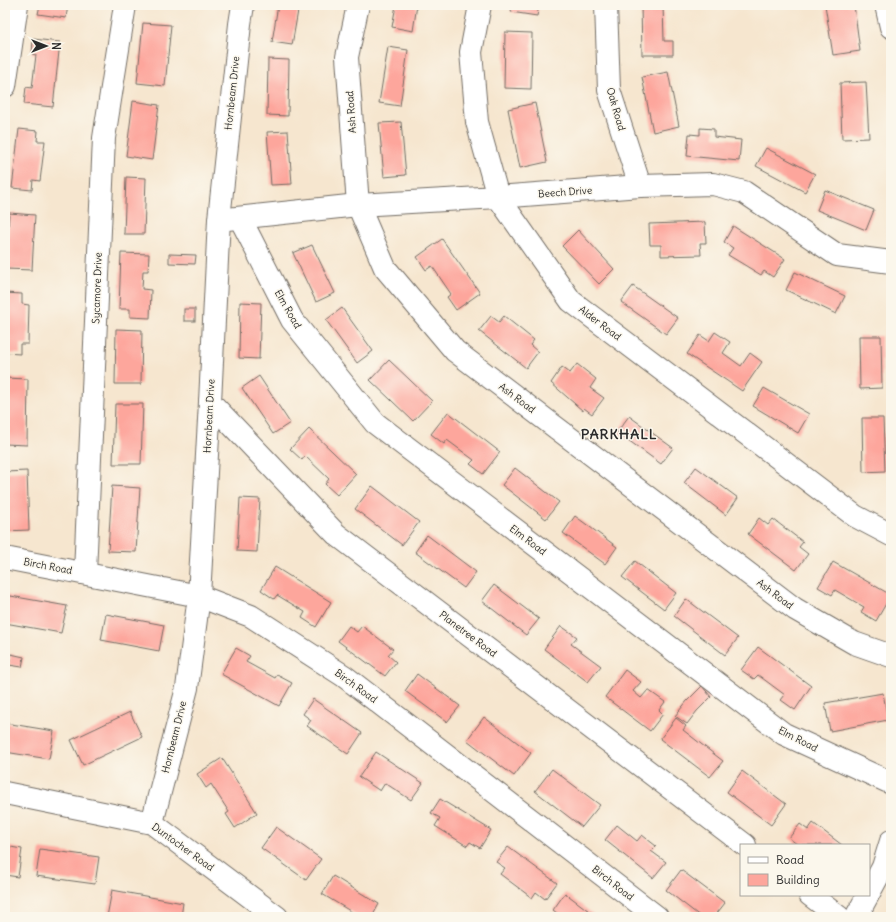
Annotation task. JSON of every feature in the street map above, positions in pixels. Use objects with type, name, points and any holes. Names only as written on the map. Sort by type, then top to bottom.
[{"type":"street","points":[[5,86],[17,5]]},
{"type":"street","name":"Sycamore Drive","points":[[85,573],[104,138],[125,5]]},
{"type":"street","name":"Hornbeam Drive","points":[[152,823],[187,688],[199,596],[210,402],[230,219],[239,32],[244,5]]},
{"type":"street","name":"Ash Road","points":[[358,5],[347,57],[358,205],[385,268],[454,351],[794,609],[854,644],[891,656]]},
{"type":"street","name":"Alder Road","points":[[480,5],[471,52],[477,122],[498,197],[571,301],[855,516],[891,535]]},
{"type":"street","name":"Oak Road","points":[[606,5],[609,90],[640,186]]},
{"type":"street","points":[[886,5],[891,27]]},
{"type":"street","name":"Beech Drive","points":[[230,219],[358,205],[498,197],[640,186],[713,184],[744,192],[837,255],[891,262]]},
{"type":"street","name":"Elm Road","points":[[230,219],[292,320],[375,423],[784,734],[891,783]]},
{"type":"street","name":"Planetree Road","points":[[210,402],[336,534],[744,844]]},
{"type":"street","name":"Birch Road","points":[[5,558],[199,596],[251,616],[344,676],[657,917]]},
{"type":"street","name":"Duntocher Road","points":[[5,793],[152,823],[277,917]]},
{"type":"street","points":[[870,890],[883,867],[891,841]]},
{"type":"street","points":[[811,896],[839,917]]},
{"type":"street","points":[[856,917],[867,896]]},
{"type":"building","points":[[40,5],[68,5],[66,18],[38,14]]},
{"type":"building","points":[[278,5],[299,5],[292,45],[272,42]]},
{"type":"building","points":[[396,5],[417,5],[413,31],[392,27]]},
{"type":"building","points":[[512,5],[539,5],[537,16],[511,12]]},
{"type":"building","points":[[641,5],[663,5],[664,41],[673,41],[673,55],[642,55]]},
{"type":"building","points":[[825,5],[854,5],[860,51],[833,55]]},
{"type":"building","points":[[143,23],[171,25],[165,86],[137,83]]},
{"type":"building","points":[[505,32],[532,33],[531,89],[504,88]]},
{"type":"building","points":[[33,39],[60,42],[53,107],[24,104],[26,87],[32,88],[36,55],[32,54]]},
{"type":"building","points":[[388,47],[408,50],[400,106],[379,103]]},
{"type":"building","points":[[268,59],[289,60],[288,116],[267,115]]},
{"type":"building","points":[[668,72],[679,126],[653,132],[642,77]]},
{"type":"building","points":[[866,82],[869,138],[842,139],[840,83]]},
{"type":"building","points":[[133,101],[159,105],[152,160],[126,156]]},
{"type":"building","points":[[535,103],[547,162],[520,168],[508,109]]},
{"type":"building","points":[[401,122],[406,175],[384,177],[379,123]]},
{"type":"building","points":[[700,128],[714,129],[714,137],[741,140],[739,161],[687,156],[689,134],[700,135]]},
{"type":"building","points":[[19,129],[38,131],[37,141],[45,141],[40,181],[33,180],[32,190],[12,188]]},
{"type":"building","points":[[288,131],[292,184],[271,185],[267,132]]},
{"type":"building","points":[[766,148],[815,174],[805,192],[756,166]]},
{"type":"building","points":[[126,177],[146,178],[144,234],[124,234]]},
{"type":"building","points":[[825,190],[874,210],[866,230],[817,210]]},
{"type":"building","points":[[9,213],[35,215],[32,270],[6,269]]},
{"type":"building","points":[[705,222],[706,243],[700,243],[701,255],[661,256],[661,245],[650,245],[649,224]]},
{"type":"building","points":[[733,226],[785,259],[773,277],[764,271],[761,275],[728,255],[733,248],[724,242]]},
{"type":"building","points":[[578,230],[614,269],[599,284],[562,246]]},
{"type":"building","points":[[442,239],[480,293],[456,310],[447,297],[451,294],[432,266],[426,270],[417,257]]},
{"type":"building","points":[[312,245],[335,293],[316,302],[293,253]]},
{"type":"building","points":[[121,253],[149,254],[148,271],[143,271],[142,289],[151,290],[150,318],[130,317],[130,309],[119,309]]},
{"type":"building","points":[[169,254],[196,255],[195,264],[169,263]]},
{"type":"building","points":[[795,272],[845,296],[836,314],[786,290]]},
{"type":"building","points":[[633,286],[678,318],[666,334],[621,302]]},
{"type":"building","points":[[5,293],[22,294],[22,304],[29,305],[28,344],[20,344],[20,354],[5,353]]},
{"type":"building","points":[[240,302],[261,303],[259,359],[239,358]]},
{"type":"building","points":[[342,308],[373,351],[357,363],[326,320]]},
{"type":"building","points":[[184,309],[195,309],[195,321],[184,321]]},
{"type":"building","points":[[491,316],[499,322],[504,316],[534,340],[530,345],[538,352],[526,368],[479,331]]},
{"type":"building","points":[[116,329],[142,330],[141,384],[115,384]]},
{"type":"building","points":[[715,332],[730,342],[723,353],[741,366],[750,353],[762,362],[742,391],[687,354],[700,335],[709,341]]},
{"type":"building","points":[[859,336],[881,336],[882,388],[860,389]]},
{"type":"building","points":[[389,360],[432,401],[413,421],[370,380]]},
{"type":"building","points":[[577,364],[596,379],[590,388],[604,398],[592,414],[584,408],[583,411],[551,383],[562,367],[570,373]]},
{"type":"building","points":[[259,376],[290,423],[273,434],[242,388]]},
{"type":"building","points":[[5,378],[28,379],[27,445],[5,444]]},
{"type":"building","points":[[764,388],[809,414],[798,433],[753,406]]},
{"type":"building","points":[[115,404],[143,404],[141,464],[113,464]]},
{"type":"building","points":[[448,412],[500,452],[483,474],[470,464],[474,460],[447,440],[444,444],[431,434]]},
{"type":"building","points":[[629,416],[673,448],[661,464],[617,432]]},
{"type":"building","points":[[862,418],[883,418],[885,471],[863,472]]},
{"type":"building","points":[[309,429],[356,474],[337,495],[325,484],[329,479],[305,456],[302,460],[290,449]]},
{"type":"building","points":[[696,467],[738,498],[726,515],[684,483]]},
{"type":"building","points":[[515,468],[559,502],[546,519],[502,485]]},
{"type":"building","points":[[27,471],[29,530],[5,531],[5,472]]},
{"type":"building","points":[[112,486],[140,488],[136,552],[108,551]]},
{"type":"building","points":[[372,486],[419,522],[402,545],[355,509]]},
{"type":"building","points":[[240,498],[260,499],[257,552],[237,551]]},
{"type":"building","points":[[575,516],[617,547],[605,564],[563,533]]},
{"type":"building","points":[[759,518],[768,525],[773,519],[803,542],[799,547],[808,554],[796,570],[748,534]]},
{"type":"building","points":[[427,535],[476,572],[464,588],[415,552]]},
{"type":"building","points":[[635,561],[676,593],[664,609],[622,577]]},
{"type":"building","points":[[833,562],[891,595],[876,621],[861,612],[864,607],[835,590],[832,595],[818,587]]},
{"type":"building","points":[[275,567],[331,602],[316,627],[302,618],[305,612],[277,595],[274,599],[261,590]]},
{"type":"building","points":[[494,585],[539,619],[526,635],[482,601]]},
{"type":"building","points":[[5,595],[67,606],[61,633],[5,623]]},
{"type":"building","points":[[686,599],[738,638],[725,655],[674,616]]},
{"type":"building","points":[[106,614],[164,625],[159,651],[101,640]]},
{"type":"building","points":[[349,626],[357,632],[362,626],[393,649],[388,655],[396,662],[385,676],[338,641]]},
{"type":"building","points":[[561,626],[577,637],[571,644],[601,666],[588,682],[544,649]]},
{"type":"building","points":[[758,647],[811,686],[795,710],[781,700],[785,695],[758,675],[754,679],[741,670]]},
{"type":"building","points":[[236,648],[250,656],[246,662],[275,678],[277,675],[292,683],[279,706],[221,674]]},
{"type":"building","points":[[11,654],[24,657],[22,667],[9,665]]},
{"type":"building","points":[[625,670],[641,682],[633,691],[641,698],[648,690],[665,702],[659,710],[663,714],[650,731],[605,697]]},
{"type":"building","points":[[417,674],[460,706],[447,722],[405,691]]},
{"type":"building","points":[[702,686],[711,697],[687,724],[675,716]]},
{"type":"building","points":[[883,693],[888,720],[830,731],[825,703]]},
{"type":"building","points":[[313,699],[362,733],[348,754],[307,726],[311,720],[303,714]]},
{"type":"building","points":[[130,712],[142,737],[83,765],[71,740]]},
{"type":"building","points":[[484,717],[531,753],[514,776],[467,740]]},
{"type":"building","points":[[676,718],[686,726],[683,730],[723,761],[710,777],[660,739]]},
{"type":"building","points":[[5,723],[54,731],[49,759],[5,752]]},
{"type":"building","points":[[376,752],[423,783],[411,800],[385,783],[380,791],[359,777]]},
{"type":"building","points":[[222,758],[257,813],[235,828],[226,814],[229,812],[211,784],[206,788],[197,774]]},
{"type":"building","points":[[552,769],[600,805],[582,827],[535,791]]},
{"type":"building","points":[[742,771],[786,804],[771,825],[727,792]]},
{"type":"building","points":[[440,799],[491,830],[480,848],[470,842],[467,846],[435,826],[440,818],[431,813]]},
{"type":"building","points":[[813,823],[841,844],[797,844],[789,838],[800,824],[808,830]]},
{"type":"building","points":[[617,825],[637,841],[642,835],[656,846],[651,851],[666,862],[653,878],[605,840]]},
{"type":"building","points":[[276,827],[321,859],[306,880],[261,848]]},
{"type":"building","points":[[5,846],[22,849],[18,877],[5,875]]},
{"type":"building","points":[[508,847],[557,883],[545,899],[536,892],[532,898],[500,874],[505,868],[496,862]]},
{"type":"building","points":[[40,849],[99,857],[95,884],[36,876]]},
{"type":"building","points":[[681,870],[725,903],[714,917],[701,917],[666,890]]},
{"type":"building","points":[[333,876],[379,904],[372,917],[360,917],[322,894]]},
{"type":"building","points":[[112,890],[183,903],[181,917],[107,917]]},
{"type":"building","points":[[565,893],[597,917],[562,917],[553,910]]},
{"type":"district","name":"PARKHALL","points":[[619,434]]}]
